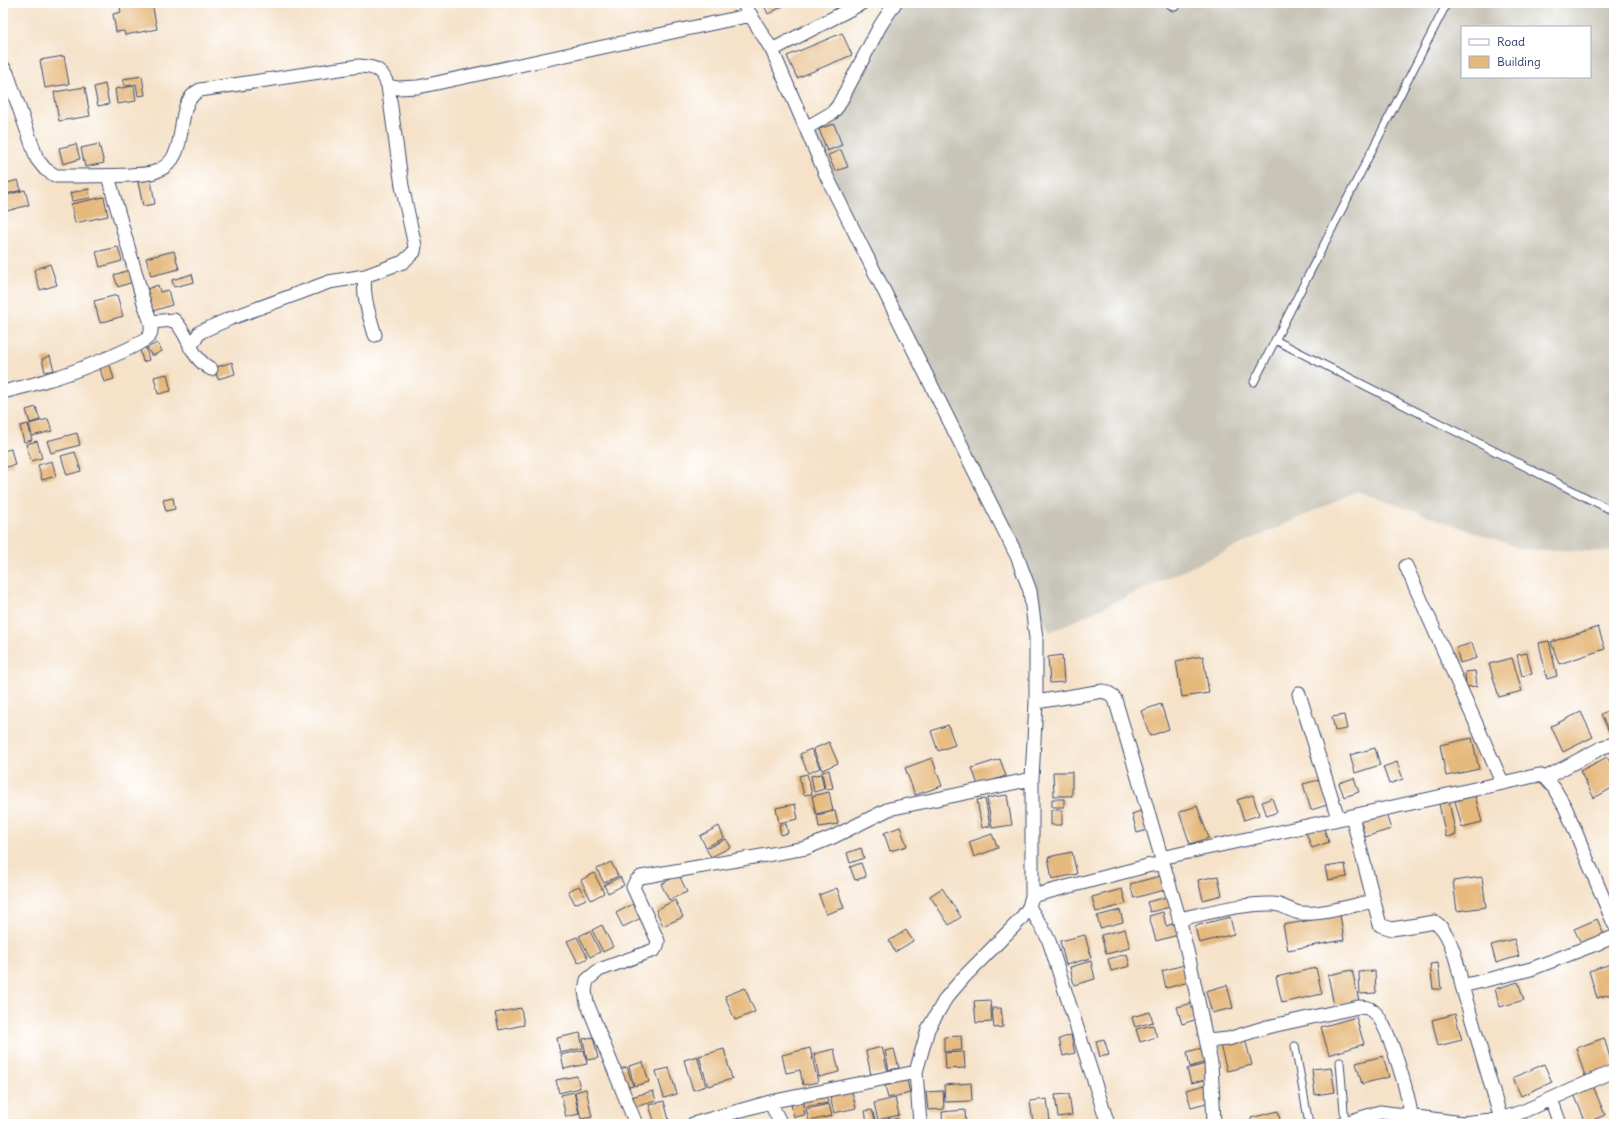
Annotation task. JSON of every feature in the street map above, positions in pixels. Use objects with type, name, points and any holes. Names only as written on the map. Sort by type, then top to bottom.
[{"type":"street","points":[[743,3],[772,50],[827,177],[1017,556],[1030,591],[1036,638],[1036,702],[1032,779],[1030,902],[1021,920],[964,977],[946,998],[928,1028],[916,1072],[920,1124]]},
{"type":"street","points":[[772,50],[862,3]]},
{"type":"street","points":[[806,128],[832,113],[838,106],[880,26],[895,3]]},
{"type":"street","points":[[388,86],[398,88],[418,87],[751,14]]},
{"type":"street","points":[[3,67],[7,73],[37,159],[45,169],[56,176],[108,176],[155,172],[171,162],[177,152],[188,101],[193,94],[200,90],[359,66],[376,68],[384,75],[388,86],[402,186],[414,238],[414,252],[403,262],[365,276],[329,282],[223,322],[200,332],[190,347]]},
{"type":"street","points":[[3,392],[49,380],[135,346],[147,339],[150,334],[151,322],[144,303],[108,176]]},
{"type":"street","points":[[365,276],[364,286],[375,335]]},
{"type":"street","points":[[151,322],[174,320],[180,325],[196,358],[210,369]]},
{"type":"street","points":[[1406,566],[1502,782]]},
{"type":"street","points":[[1036,702],[1103,691],[1110,694],[1115,699],[1179,919],[1212,1063],[1214,1122]]},
{"type":"street","points":[[1299,694],[1338,818]]},
{"type":"street","points":[[1545,778],[1603,747],[1614,744]]},
{"type":"street","points":[[1030,902],[1162,861],[1338,818],[1536,775],[1545,778],[1554,788],[1566,809],[1614,924]]},
{"type":"street","points":[[636,1124],[587,1003],[585,991],[587,980],[599,970],[654,950],[657,946],[658,941],[633,886],[636,881],[641,878],[806,848],[833,837],[889,808],[1032,779]]},
{"type":"street","points":[[1352,816],[1378,922],[1383,927],[1392,928],[1435,922],[1441,926],[1458,964],[1462,986],[1502,1119]]},
{"type":"street","points":[[1179,919],[1234,908],[1264,904],[1283,905],[1302,913],[1332,910],[1374,901]]},
{"type":"street","points":[[1030,902],[1049,941],[1108,1124]]},
{"type":"street","points":[[1462,986],[1531,969],[1614,937]]},
{"type":"street","points":[[1207,1041],[1228,1039],[1267,1028],[1358,1007],[1367,1007],[1373,1010],[1383,1023],[1404,1084],[1411,1116]]},
{"type":"street","points":[[1343,1123],[1380,1112],[1411,1116],[1439,1122],[1462,1123],[1502,1119],[1614,1071]]},
{"type":"street","points":[[693,1124],[770,1102],[916,1072]]},
{"type":"street","points":[[1551,1099],[1560,1124]]},
{"type":"street","points":[[770,1102],[781,1124]]},
{"type":"lane","points":[[1254,382],[1447,3]]},
{"type":"lane","points":[[1275,340],[1609,509]]},
{"type":"lane","points":[[1295,1046],[1309,1124]]},
{"type":"lane","points":[[1340,1062],[1343,1123]]},
{"type":"shaded area","points":[[903,3],[1614,3],[1614,552],[1522,549],[1357,491],[1050,632],[812,143],[889,17]]},
{"type":"building","points":[[119,3],[152,3],[157,29],[125,35],[124,31],[116,32],[113,14],[121,12]]},
{"type":"building","points":[[763,3],[789,3],[768,14]]},
{"type":"building","points":[[842,33],[852,55],[797,78],[787,56]]},
{"type":"building","points":[[64,56],[69,84],[45,88],[40,60]]},
{"type":"building","points":[[142,76],[145,95],[138,96],[136,84],[125,86],[123,79]]},
{"type":"building","points":[[105,84],[109,104],[98,106],[94,87]]},
{"type":"building","points":[[134,86],[136,101],[117,104],[115,89]]},
{"type":"building","points":[[85,87],[90,116],[59,121],[54,92]]},
{"type":"building","points":[[834,124],[842,145],[827,151],[819,129]]},
{"type":"building","points":[[76,144],[80,159],[63,164],[59,148]]},
{"type":"building","points":[[99,144],[104,163],[85,167],[81,148]]},
{"type":"building","points":[[841,150],[848,167],[835,171],[828,155]]},
{"type":"building","points":[[18,180],[21,190],[3,195],[3,184]]},
{"type":"building","points":[[151,180],[155,204],[143,206],[138,182]]},
{"type":"building","points":[[89,189],[90,198],[72,201],[70,193]]},
{"type":"building","points":[[25,190],[29,205],[3,212],[3,196]]},
{"type":"building","points":[[104,197],[108,216],[75,223],[71,204]]},
{"type":"building","points":[[118,247],[122,261],[100,267],[96,252]]},
{"type":"building","points":[[174,251],[179,269],[151,276],[146,258]]},
{"type":"building","points":[[50,264],[57,285],[40,290],[34,270]]},
{"type":"building","points":[[129,270],[133,282],[118,287],[114,275]]},
{"type":"building","points":[[192,274],[194,282],[174,287],[172,280]]},
{"type":"building","points":[[158,285],[160,292],[168,290],[172,305],[153,311],[147,289]]},
{"type":"building","points":[[117,295],[123,316],[100,323],[94,301]]},
{"type":"building","points":[[157,343],[162,351],[152,356],[147,348]]},
{"type":"building","points":[[146,348],[149,360],[143,362],[140,349]]},
{"type":"building","points":[[50,356],[54,370],[45,372],[42,359]]},
{"type":"building","points":[[109,362],[114,379],[104,382],[99,365]]},
{"type":"building","points":[[232,362],[235,374],[218,379],[214,368]]},
{"type":"building","points":[[167,374],[171,391],[158,394],[154,377]]},
{"type":"building","points":[[36,407],[40,420],[30,423],[26,410]]},
{"type":"building","points":[[48,419],[52,431],[32,436],[29,424]]},
{"type":"building","points":[[28,424],[32,440],[24,442],[20,426]]},
{"type":"building","points":[[77,433],[80,445],[51,453],[47,441]]},
{"type":"building","points":[[37,441],[42,458],[31,461],[26,444]]},
{"type":"building","points":[[11,449],[15,465],[3,468],[3,451]]},
{"type":"building","points":[[75,452],[81,471],[67,475],[61,456]]},
{"type":"building","points":[[52,461],[56,476],[42,480],[38,465]]},
{"type":"building","points":[[173,498],[175,509],[166,511],[163,500]]},
{"type":"building","points":[[1598,627],[1605,649],[1559,664],[1551,642]]},
{"type":"building","points":[[1549,641],[1557,676],[1547,679],[1539,643]]},
{"type":"building","points":[[1472,643],[1477,658],[1460,663],[1456,648]]},
{"type":"building","points":[[1527,653],[1532,674],[1522,676],[1517,655]]},
{"type":"building","points":[[1062,655],[1064,682],[1050,683],[1048,657]]},
{"type":"building","points":[[1203,656],[1209,693],[1182,697],[1176,661]]},
{"type":"building","points":[[1512,658],[1522,691],[1499,697],[1489,664]]},
{"type":"building","points":[[1475,671],[1477,686],[1466,687],[1465,672]]},
{"type":"building","points":[[1161,704],[1169,729],[1150,736],[1141,711]]},
{"type":"building","points":[[1614,708],[1614,732],[1610,734],[1601,714]]},
{"type":"building","points":[[1581,712],[1593,737],[1563,752],[1551,726]]},
{"type":"building","points":[[1344,715],[1347,729],[1335,731],[1332,717]]},
{"type":"building","points":[[948,725],[955,745],[938,751],[931,731]]},
{"type":"building","points":[[1472,738],[1479,769],[1446,776],[1440,745]]},
{"type":"building","points":[[829,742],[838,763],[822,770],[813,749]]},
{"type":"building","points":[[1375,748],[1380,765],[1355,773],[1350,755]]},
{"type":"building","points":[[811,749],[820,768],[808,773],[800,754]]},
{"type":"building","points":[[1607,757],[1614,770],[1614,787],[1594,798],[1580,771]]},
{"type":"building","points":[[932,758],[942,786],[915,795],[905,768]]},
{"type":"building","points":[[1000,759],[1006,776],[978,785],[972,768]]},
{"type":"building","points":[[1397,762],[1403,779],[1389,784],[1383,767]]},
{"type":"building","points":[[829,770],[833,788],[825,789],[822,772]]},
{"type":"building","points":[[1053,772],[1072,772],[1072,796],[1054,796]]},
{"type":"building","points":[[807,774],[812,794],[804,795],[799,776]]},
{"type":"building","points":[[821,774],[824,789],[814,792],[811,776]]},
{"type":"building","points":[[1354,778],[1359,792],[1344,797],[1339,783]]},
{"type":"building","points":[[1323,779],[1330,804],[1311,810],[1303,784]]},
{"type":"building","points":[[829,792],[833,810],[816,814],[812,796]]},
{"type":"building","points":[[1007,795],[1012,825],[992,828],[987,798]]},
{"type":"building","points":[[1253,795],[1259,815],[1244,820],[1237,800]]},
{"type":"building","points":[[1475,796],[1482,822],[1462,827],[1455,801]]},
{"type":"building","points":[[1448,797],[1456,835],[1446,837],[1438,799]]},
{"type":"building","points":[[1272,798],[1277,812],[1267,816],[1262,802]]},
{"type":"building","points":[[985,799],[990,826],[982,828],[977,800]]},
{"type":"building","points":[[1052,799],[1064,799],[1064,807],[1052,807]]},
{"type":"building","points":[[795,804],[798,819],[779,823],[776,808]]},
{"type":"building","points":[[1197,806],[1209,838],[1190,844],[1179,812]]},
{"type":"building","points":[[1051,810],[1062,810],[1062,825],[1051,825]]},
{"type":"building","points":[[1144,810],[1150,829],[1137,833],[1132,814]]},
{"type":"building","points":[[835,811],[838,824],[819,827],[817,815]]},
{"type":"building","points":[[1385,811],[1391,829],[1365,837],[1360,819]]},
{"type":"building","points":[[786,824],[788,833],[781,835],[779,825]]},
{"type":"building","points":[[1322,824],[1329,842],[1312,848],[1305,830]]},
{"type":"building","points":[[719,826],[724,838],[706,847],[700,836]]},
{"type":"building","points":[[900,827],[907,846],[890,851],[884,833]]},
{"type":"building","points":[[992,834],[998,848],[974,857],[969,842]]},
{"type":"building","points":[[726,839],[731,847],[711,857],[706,849]]},
{"type":"building","points":[[861,848],[864,858],[850,863],[847,853]]},
{"type":"building","points":[[1072,852],[1077,874],[1052,879],[1048,857]]},
{"type":"building","points":[[611,862],[618,876],[604,883],[597,869]]},
{"type":"building","points":[[861,863],[866,877],[855,880],[850,867]]},
{"type":"building","points":[[1345,864],[1347,877],[1328,880],[1325,867]]},
{"type":"building","points":[[594,873],[604,893],[591,900],[581,880]]},
{"type":"building","points":[[679,875],[687,892],[669,900],[661,884]]},
{"type":"building","points":[[1160,876],[1164,890],[1134,898],[1130,884]]},
{"type":"building","points":[[1218,876],[1222,895],[1203,900],[1198,880]]},
{"type":"building","points":[[620,877],[624,885],[608,893],[604,885]]},
{"type":"building","points":[[1482,877],[1486,907],[1457,911],[1453,881]]},
{"type":"building","points":[[579,886],[586,899],[575,904],[568,891]]},
{"type":"building","points":[[837,888],[844,908],[826,914],[819,895]]},
{"type":"building","points":[[942,888],[961,917],[949,925],[930,896]]},
{"type":"building","points":[[1122,889],[1126,904],[1096,912],[1092,897]]},
{"type":"building","points":[[1167,897],[1170,907],[1150,912],[1147,902]]},
{"type":"building","points":[[675,900],[683,917],[663,926],[656,910]]},
{"type":"building","points":[[635,903],[643,917],[623,927],[616,913]]},
{"type":"building","points":[[1120,910],[1123,922],[1100,928],[1097,916]]},
{"type":"building","points":[[1163,912],[1166,926],[1175,923],[1178,935],[1156,941],[1149,916]]},
{"type":"building","points":[[1340,915],[1344,940],[1288,950],[1283,925]]},
{"type":"building","points":[[1230,917],[1234,934],[1199,943],[1195,926]]},
{"type":"building","points":[[1597,919],[1604,935],[1582,945],[1574,929]]},
{"type":"building","points":[[602,925],[613,947],[603,952],[592,930]]},
{"type":"building","points":[[1125,929],[1130,948],[1106,954],[1101,935]]},
{"type":"building","points":[[906,930],[913,941],[895,952],[889,941]]},
{"type":"building","points":[[590,931],[600,952],[590,957],[579,936]]},
{"type":"building","points":[[1085,935],[1091,958],[1066,965],[1060,941]]},
{"type":"building","points":[[577,937],[588,958],[578,963],[567,941]]},
{"type":"building","points":[[1514,939],[1519,956],[1496,963],[1491,945]]},
{"type":"building","points":[[1127,954],[1130,966],[1111,971],[1108,959]]},
{"type":"building","points":[[1091,961],[1095,979],[1074,985],[1070,967]]},
{"type":"building","points":[[1438,963],[1441,989],[1433,989],[1430,964]]},
{"type":"building","points":[[1611,964],[1614,974],[1614,993],[1597,998],[1589,971]]},
{"type":"building","points":[[1184,965],[1189,982],[1166,988],[1162,971]]},
{"type":"building","points":[[1316,968],[1322,994],[1282,1003],[1276,977]]},
{"type":"building","points":[[1352,970],[1359,1001],[1334,1006],[1328,975]]},
{"type":"building","points":[[1375,971],[1376,993],[1360,994],[1359,972]]},
{"type":"building","points":[[1518,982],[1524,1000],[1500,1007],[1495,989]]},
{"type":"building","points":[[1227,985],[1233,1008],[1212,1013],[1206,991]]},
{"type":"building","points":[[745,988],[755,1012],[735,1020],[725,996]]},
{"type":"building","points":[[990,1000],[992,1022],[976,1023],[974,1001]]},
{"type":"building","points":[[1193,1003],[1197,1019],[1182,1024],[1177,1007]]},
{"type":"building","points":[[521,1008],[524,1025],[499,1030],[495,1013]]},
{"type":"building","points":[[992,1008],[1001,1008],[1003,1027],[994,1028]]},
{"type":"building","points":[[1150,1012],[1153,1022],[1135,1027],[1132,1017]]},
{"type":"building","points":[[1455,1014],[1462,1040],[1438,1046],[1432,1020]]},
{"type":"building","points":[[1356,1017],[1364,1044],[1329,1055],[1321,1027]]},
{"type":"building","points":[[1153,1025],[1157,1037],[1140,1042],[1136,1029]]},
{"type":"building","points":[[580,1033],[583,1048],[560,1053],[557,1038]]},
{"type":"building","points":[[1071,1035],[1075,1053],[1063,1056],[1059,1039]]},
{"type":"building","points":[[961,1036],[962,1050],[944,1052],[944,1037]]},
{"type":"building","points":[[593,1037],[598,1058],[587,1060],[583,1039]]},
{"type":"building","points":[[1604,1038],[1613,1067],[1585,1076],[1576,1048]]},
{"type":"building","points":[[1104,1039],[1109,1055],[1100,1057],[1096,1041]]},
{"type":"building","points":[[1245,1039],[1252,1065],[1227,1071],[1220,1045]]},
{"type":"building","points":[[882,1047],[888,1072],[871,1075],[866,1051]]},
{"type":"building","points":[[1205,1047],[1209,1061],[1190,1067],[1187,1052]]},
{"type":"building","points":[[810,1048],[818,1082],[803,1085],[800,1070],[786,1073],[782,1055]]},
{"type":"building","points":[[724,1049],[732,1079],[708,1086],[699,1056]]},
{"type":"building","points":[[834,1049],[839,1072],[819,1077],[814,1054]]},
{"type":"building","points":[[894,1049],[899,1068],[889,1070],[885,1051]]},
{"type":"building","points":[[584,1050],[587,1064],[564,1069],[561,1055]]},
{"type":"building","points":[[964,1052],[965,1068],[946,1069],[945,1053]]},
{"type":"building","points":[[697,1056],[706,1086],[693,1090],[684,1060]]},
{"type":"building","points":[[1383,1056],[1389,1077],[1362,1084],[1356,1063]]},
{"type":"building","points":[[643,1062],[649,1082],[634,1086],[629,1066]]},
{"type":"building","points":[[1206,1064],[1210,1079],[1191,1083],[1187,1069]]},
{"type":"building","points":[[1544,1064],[1552,1082],[1521,1096],[1513,1078]]},
{"type":"building","points":[[627,1067],[633,1086],[622,1089],[617,1070]]},
{"type":"building","points":[[1331,1067],[1335,1092],[1315,1095],[1312,1069]]},
{"type":"building","points":[[669,1068],[677,1094],[664,1098],[656,1071]]},
{"type":"building","points":[[577,1076],[580,1088],[559,1093],[556,1080]]},
{"type":"building","points":[[907,1080],[910,1093],[888,1098],[885,1086]]},
{"type":"building","points":[[971,1083],[972,1101],[945,1102],[944,1085]]},
{"type":"building","points":[[1205,1085],[1210,1102],[1191,1107],[1186,1090]]},
{"type":"building","points":[[1593,1086],[1605,1115],[1586,1123],[1574,1094]]},
{"type":"building","points":[[851,1088],[856,1108],[834,1113],[829,1093]]},
{"type":"building","points":[[586,1089],[592,1117],[581,1119],[575,1092]]},
{"type":"building","points":[[653,1091],[656,1101],[634,1107],[631,1097]]},
{"type":"building","points":[[943,1091],[944,1109],[928,1110],[926,1092]]},
{"type":"building","points":[[574,1092],[579,1114],[566,1117],[561,1095]]},
{"type":"building","points":[[826,1092],[828,1103],[805,1107],[803,1097]]},
{"type":"building","points":[[1069,1094],[1072,1115],[1058,1117],[1055,1095]]},
{"type":"building","points":[[801,1097],[805,1115],[794,1117],[790,1100]]},
{"type":"building","points":[[895,1098],[899,1115],[878,1120],[874,1103]]},
{"type":"building","points":[[1047,1099],[1050,1121],[1033,1123],[1030,1101]]},
{"type":"building","points":[[664,1101],[670,1124],[655,1124],[649,1105]]},
{"type":"building","points":[[829,1104],[832,1116],[809,1121],[806,1109]]},
{"type":"building","points":[[872,1110],[875,1120],[867,1122],[865,1111]]},
{"type":"building","points":[[965,1110],[966,1124],[943,1124],[942,1112]]},
{"type":"building","points":[[1278,1111],[1281,1124],[1252,1124],[1251,1118]]},
{"type":"building","points":[[898,1118],[899,1124],[877,1124],[877,1122]]},
{"type":"building","points":[[1528,1119],[1529,1124],[1513,1124]]}]
